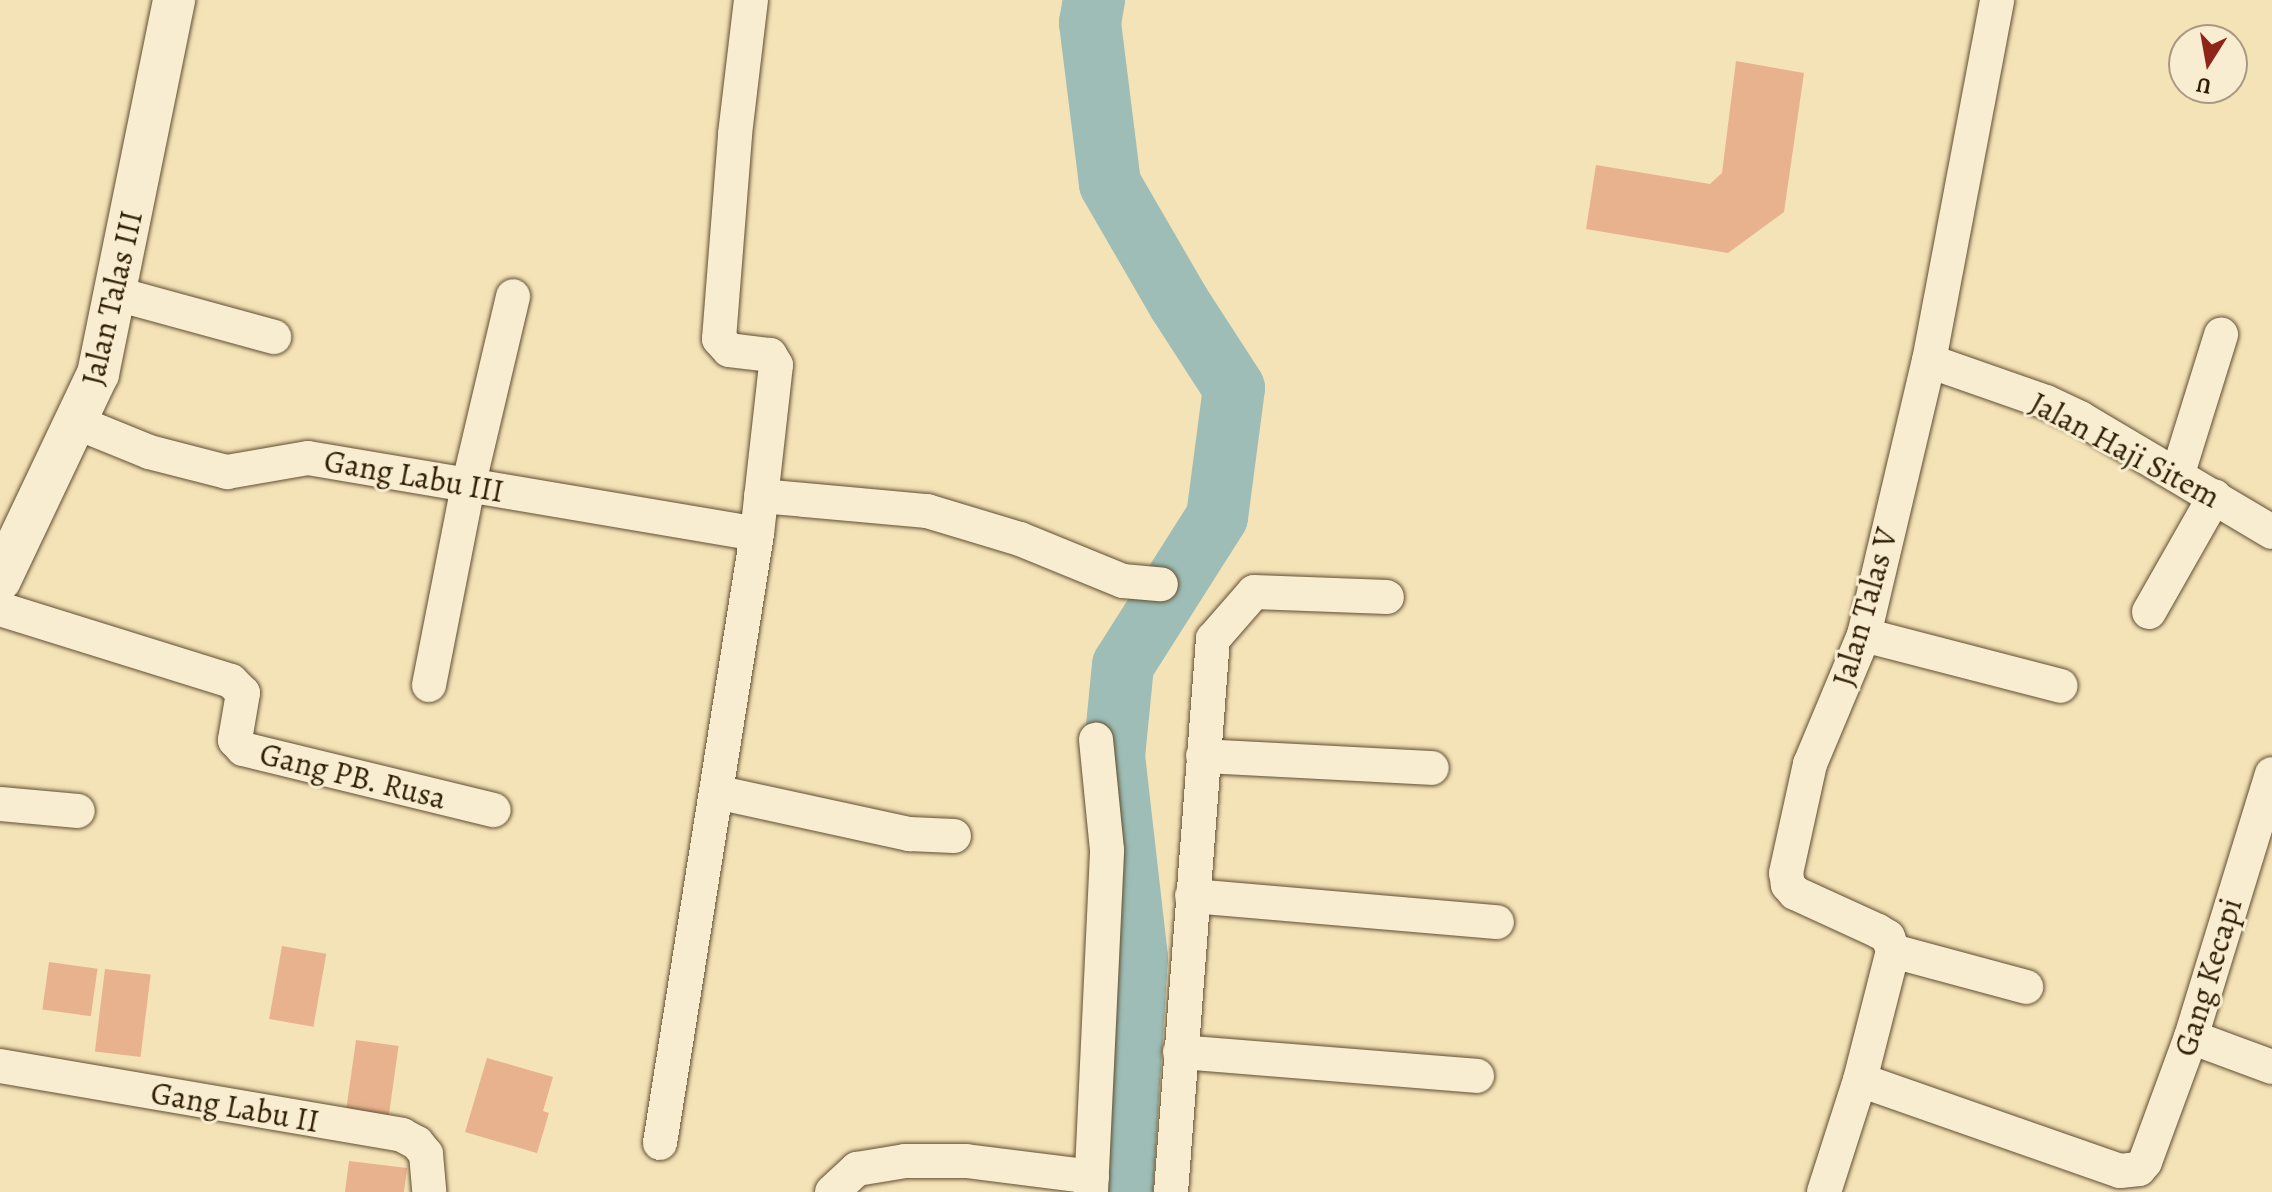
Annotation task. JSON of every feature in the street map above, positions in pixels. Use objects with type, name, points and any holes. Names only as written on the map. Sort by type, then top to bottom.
[{"type":"street","name":"Jalan Talas III","points":[[0,580],[78,423],[98,374],[117,294],[174,0]]},
{"type":"street","points":[[660,1143],[757,534],[775,360],[770,355],[725,349],[719,339],[735,134],[751,0]]},
{"type":"street","name":"Jalan Talas V","points":[[1893,951],[1888,937],[1878,931],[1795,893],[1788,885],[1786,873],[1810,764],[1864,635],[1929,361],[1997,0]]},
{"type":"street","points":[[117,294],[274,337]]},
{"type":"street","points":[[429,685],[468,487],[513,296]]},
{"type":"street","points":[[2178,473],[2221,335]]},
{"type":"street","name":"Jalan Haji Sitem","points":[[1929,361],[2046,402],[2178,473],[2272,532]]},
{"type":"street","name":"Gang Labu III","points":[[78,423],[149,452],[227,472],[251,470],[290,458],[308,458],[757,534]]},
{"type":"street","points":[[761,496],[927,511],[1020,539],[1123,581],[1161,584]]},
{"type":"street","points":[[2149,612],[2215,496]]},
{"type":"street","points":[[1171,1192],[1213,639],[1254,592],[1387,597]]},
{"type":"street","name":"Gang PB. Rusa","points":[[0,609],[231,681],[243,693],[235,740],[243,749],[494,810]]},
{"type":"street","points":[[1864,635],[2061,686]]},
{"type":"street","points":[[832,1192],[857,1169],[905,1161],[966,1161],[1092,1185],[1107,850],[1096,740]]},
{"type":"street","points":[[1203,756],[1432,768]]},
{"type":"street","name":"Gang Kecapi","points":[[1860,1080],[2131,1173],[2145,1162],[2191,1037],[2272,774]]},
{"type":"street","points":[[716,792],[909,834],[954,836]]},
{"type":"street","points":[[0,804],[78,811]]},
{"type":"street","points":[[1192,896],[1497,922]]},
{"type":"street","points":[[1824,1192],[1860,1080],[1893,951],[2026,987]]},
{"type":"street","points":[[2191,1037],[2272,1067]]},
{"type":"street","points":[[1180,1052],[1477,1076]]},
{"type":"street","name":"Gang Labu II","points":[[0,1066],[402,1135],[417,1143],[426,1154],[429,1192]]},
{"type":"building","points":[[1736,61],[1804,73],[1784,212],[1728,253],[1586,229],[1596,165],[1710,184],[1722,173]]},
{"type":"building","points":[[282,946],[326,954],[313,1027],[269,1019]]},
{"type":"building","points":[[49,962],[98,969],[91,1016],[42,1010]]},
{"type":"building","points":[[105,969],[151,975],[141,1057],[95,1051]]},
{"type":"building","points":[[356,1040],[399,1046],[387,1128],[344,1122]]},
{"type":"building","points":[[487,1058],[553,1077],[543,1111],[549,1113],[537,1153],[465,1132]]},
{"type":"building","points":[[349,1161],[407,1168],[404,1192],[345,1192]]},
{"type":"waterway","points":[[1094,0],[1090,23],[1110,184],[1179,303],[1234,388],[1217,517],[1123,665],[1114,756],[1137,958],[1122,1192]]}]
